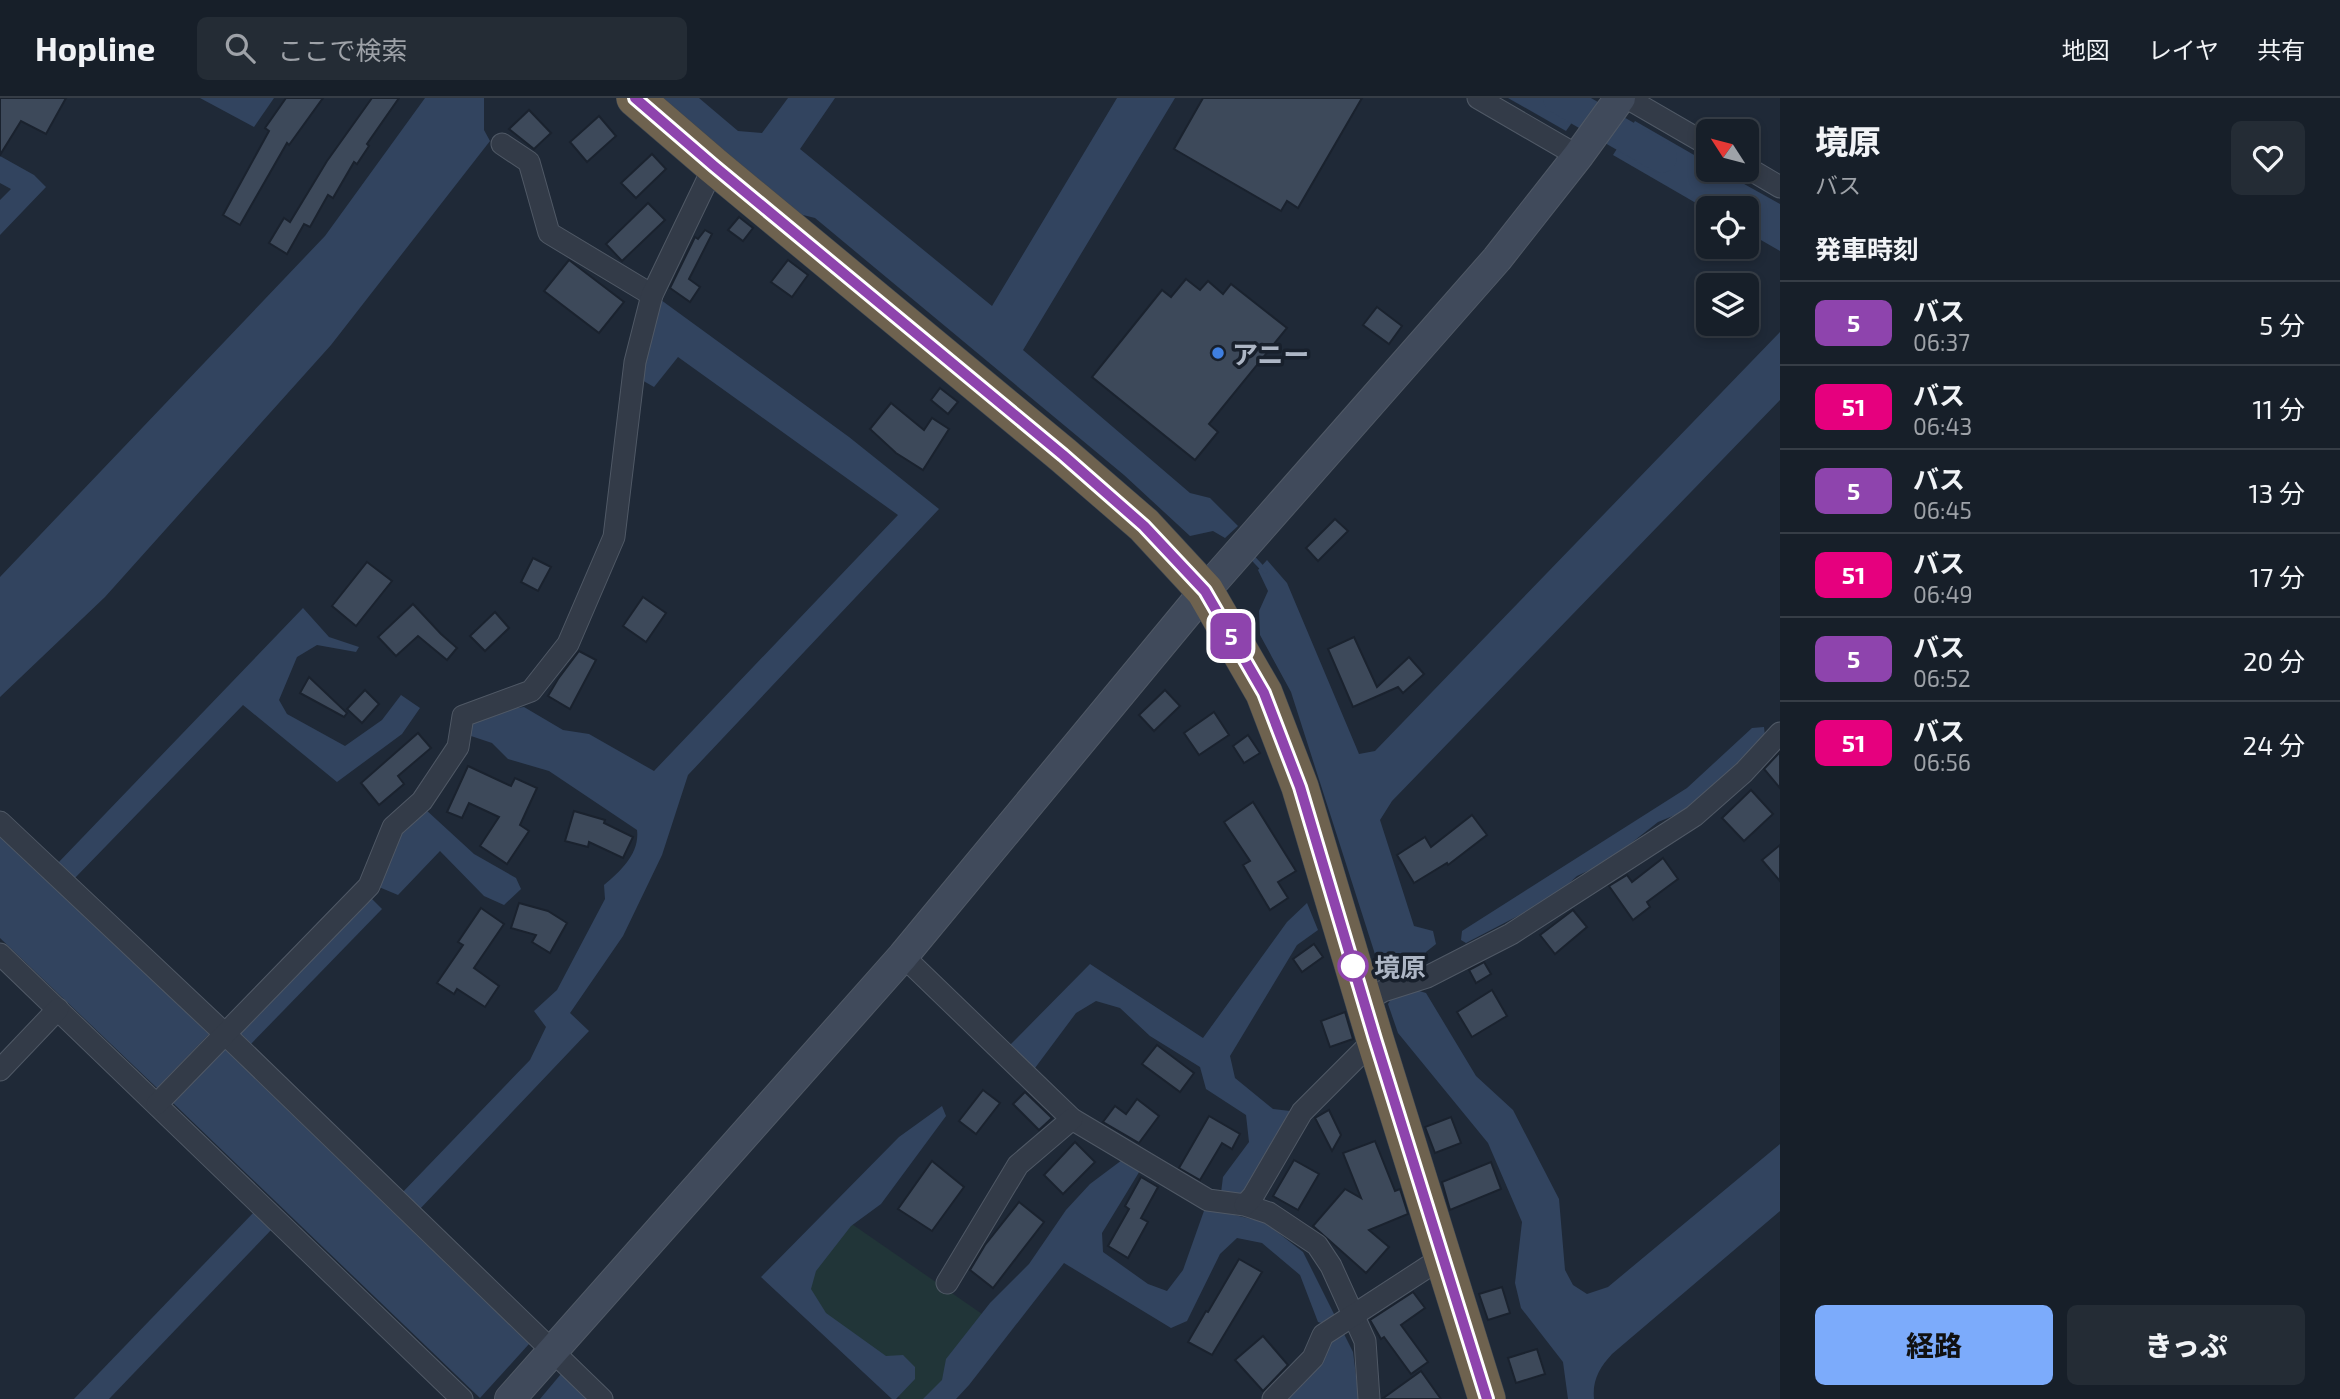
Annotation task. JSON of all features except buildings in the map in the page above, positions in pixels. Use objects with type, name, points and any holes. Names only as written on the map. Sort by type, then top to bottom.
[{"type":"highway","points":[[635,98],[1063,455],[1144,526],[1205,591],[1264,693],[1300,787],[1373,997],[1375,1039],[1487,1399]]},
{"type":"street","points":[[510,1399],[903,956],[1205,591],[1497,259],[1600,127],[1478,98]]},
{"type":"street","points":[[1627,98],[1696,138]]},
{"type":"street","points":[[502,144],[529,162],[549,233],[652,295]]},
{"type":"street","points":[[157,1104],[369,886],[393,827],[422,801],[458,747],[463,716],[531,691],[568,644],[614,537],[635,362],[652,295],[714,166]]},
{"type":"street","points":[[1759,175],[1780,187]]},
{"type":"street","points":[[1373,997],[1427,977],[1511,934],[1694,816],[1744,772],[1780,733]]},
{"type":"street","points":[[0,822],[224,1033],[602,1399]]},
{"type":"street","points":[[0,954],[462,1399]]},
{"type":"street","points":[[903,956],[1072,1119],[1208,1200],[1245,1205],[1269,1213],[1317,1245],[1331,1266],[1339,1323],[1365,1341],[1369,1399]]},
{"type":"street","points":[[0,1070],[58,1009]]},
{"type":"street","points":[[1245,1205],[1253,1196],[1302,1112],[1375,1039]]},
{"type":"street","points":[[947,1283],[1018,1165],[1072,1119]]},
{"type":"street","points":[[1273,1399],[1313,1358],[1339,1323],[1443,1257]]},
{"type":"green space","points":[[833,1211],[998,1325],[939,1399],[901,1399],[767,1280]]},
{"type":"water","points":[[200,98],[274,98],[254,127]]},
{"type":"water","points":[[425,98],[484,98],[484,130],[490,141],[331,345],[105,597],[0,697],[0,577],[325,236]]},
{"type":"water","points":[[658,98],[699,98],[738,131],[762,133],[788,98],[835,98],[800,149],[992,306],[1117,98],[1175,98],[1023,350],[1190,493],[1210,498],[1238,526],[1225,538],[1213,531],[1190,536],[1124,475],[815,218],[795,213]]},
{"type":"water","points":[[1508,98],[1589,98],[1566,131]]},
{"type":"water","points":[[1635,121],[1696,156],[1696,182],[1741,182],[1780,204],[1780,251],[1759,239],[1759,196],[1696,196],[1696,203],[1613,155]]},
{"type":"water","points":[[0,156],[34,175],[46,187],[0,235],[0,200],[11,189],[0,183]]},
{"type":"water","points":[[661,300],[849,437],[939,509],[688,775],[662,855],[623,936],[570,1013],[589,1031],[418,1211],[400,1195],[530,1060],[546,1027],[534,1011],[557,990],[605,899],[604,885],[628,861],[637,838],[637,830],[549,771],[508,759],[492,743],[468,735],[473,720],[488,712],[524,707],[563,730],[589,734],[654,771],[898,515],[678,357],[654,387],[640,379]]},
{"type":"water","points":[[1780,332],[1780,400],[1392,801],[1380,820],[1414,926],[1433,931],[1436,944],[1426,952],[1423,966],[1413,971],[1416,990],[1426,993],[1476,1076],[1513,1110],[1559,1199],[1565,1270],[1573,1285],[1587,1294],[1608,1287],[1780,1144],[1780,1211],[1612,1354],[1598,1374],[1594,1399],[1568,1399],[1563,1362],[1521,1308],[1515,1283],[1522,1222],[1488,1143],[1398,1033],[1388,1004],[1395,992],[1393,979],[1382,976],[1291,692],[1260,635],[1259,611],[1268,591],[1258,570],[1267,560],[1287,583],[1359,754],[1375,751]]},
{"type":"water","points":[[303,608],[329,637],[359,647],[356,652],[317,645],[297,657],[279,700],[287,714],[345,746],[382,720],[401,695],[420,708],[402,734],[337,782],[243,705],[73,880],[57,864]]},
{"type":"water","points":[[1764,727],[1765,736],[1690,809],[1658,822],[1607,862],[1577,876],[1554,897],[1466,943],[1461,940],[1462,931],[1687,788],[1752,728]]},
{"type":"water","points":[[425,809],[474,854],[516,878],[521,889],[504,905],[484,896],[440,851],[398,895],[379,887],[398,832]]},
{"type":"water","points":[[0,834],[209,1034],[157,1088],[0,938]]},
{"type":"water","points":[[370,897],[382,909],[249,1046],[237,1034]]},
{"type":"water","points":[[1307,903],[1318,930],[1297,945],[1230,1056],[1235,1078],[1273,1109],[1290,1111],[1260,1175],[1240,1196],[1221,1193],[1223,1177],[1249,1142],[1246,1115],[1206,1089],[1200,1067],[1150,1036],[1120,1008],[1096,1001],[1076,1013],[1035,1068],[1010,1045],[1090,964],[1203,1038],[1287,922]]},
{"type":"water","points":[[225,1049],[529,1344],[480,1398],[173,1103]]},
{"type":"water","points":[[942,1106],[946,1116],[881,1204],[851,1226],[816,1271],[811,1289],[826,1313],[886,1356],[903,1355],[915,1367],[915,1379],[896,1399],[892,1399],[761,1277],[899,1137]]},
{"type":"water","points":[[1122,1160],[1141,1169],[1102,1233],[1103,1252],[1148,1284],[1167,1291],[1183,1270],[1205,1208],[1264,1222],[1303,1252],[1353,1352],[1359,1399],[1287,1399],[1328,1325],[1318,1322],[1300,1275],[1262,1243],[1237,1238],[1220,1254],[1187,1321],[1171,1328],[1064,1263],[956,1399],[923,1399],[942,1380],[946,1359],[990,1303],[1029,1264],[1066,1210],[1090,1184]]},
{"type":"water","points":[[255,1211],[273,1228],[109,1399],[74,1399]]},
{"type":"water","points":[[561,1374],[587,1399],[540,1399]]},
{"type":"waterway","points":[[1559,98],[1661,157]]},
{"type":"waterway","points":[[1250,555],[1265,571]]},
{"type":"bus line","name":"5","points":[[635,98],[1063,455],[1144,526],[1205,591],[1264,693],[1300,787],[1487,1399]]},
{"type":"place","name":"アニー","points":[[1218,353]]},
{"type":"place","name":"境原","points":[[1353,966]]}]
